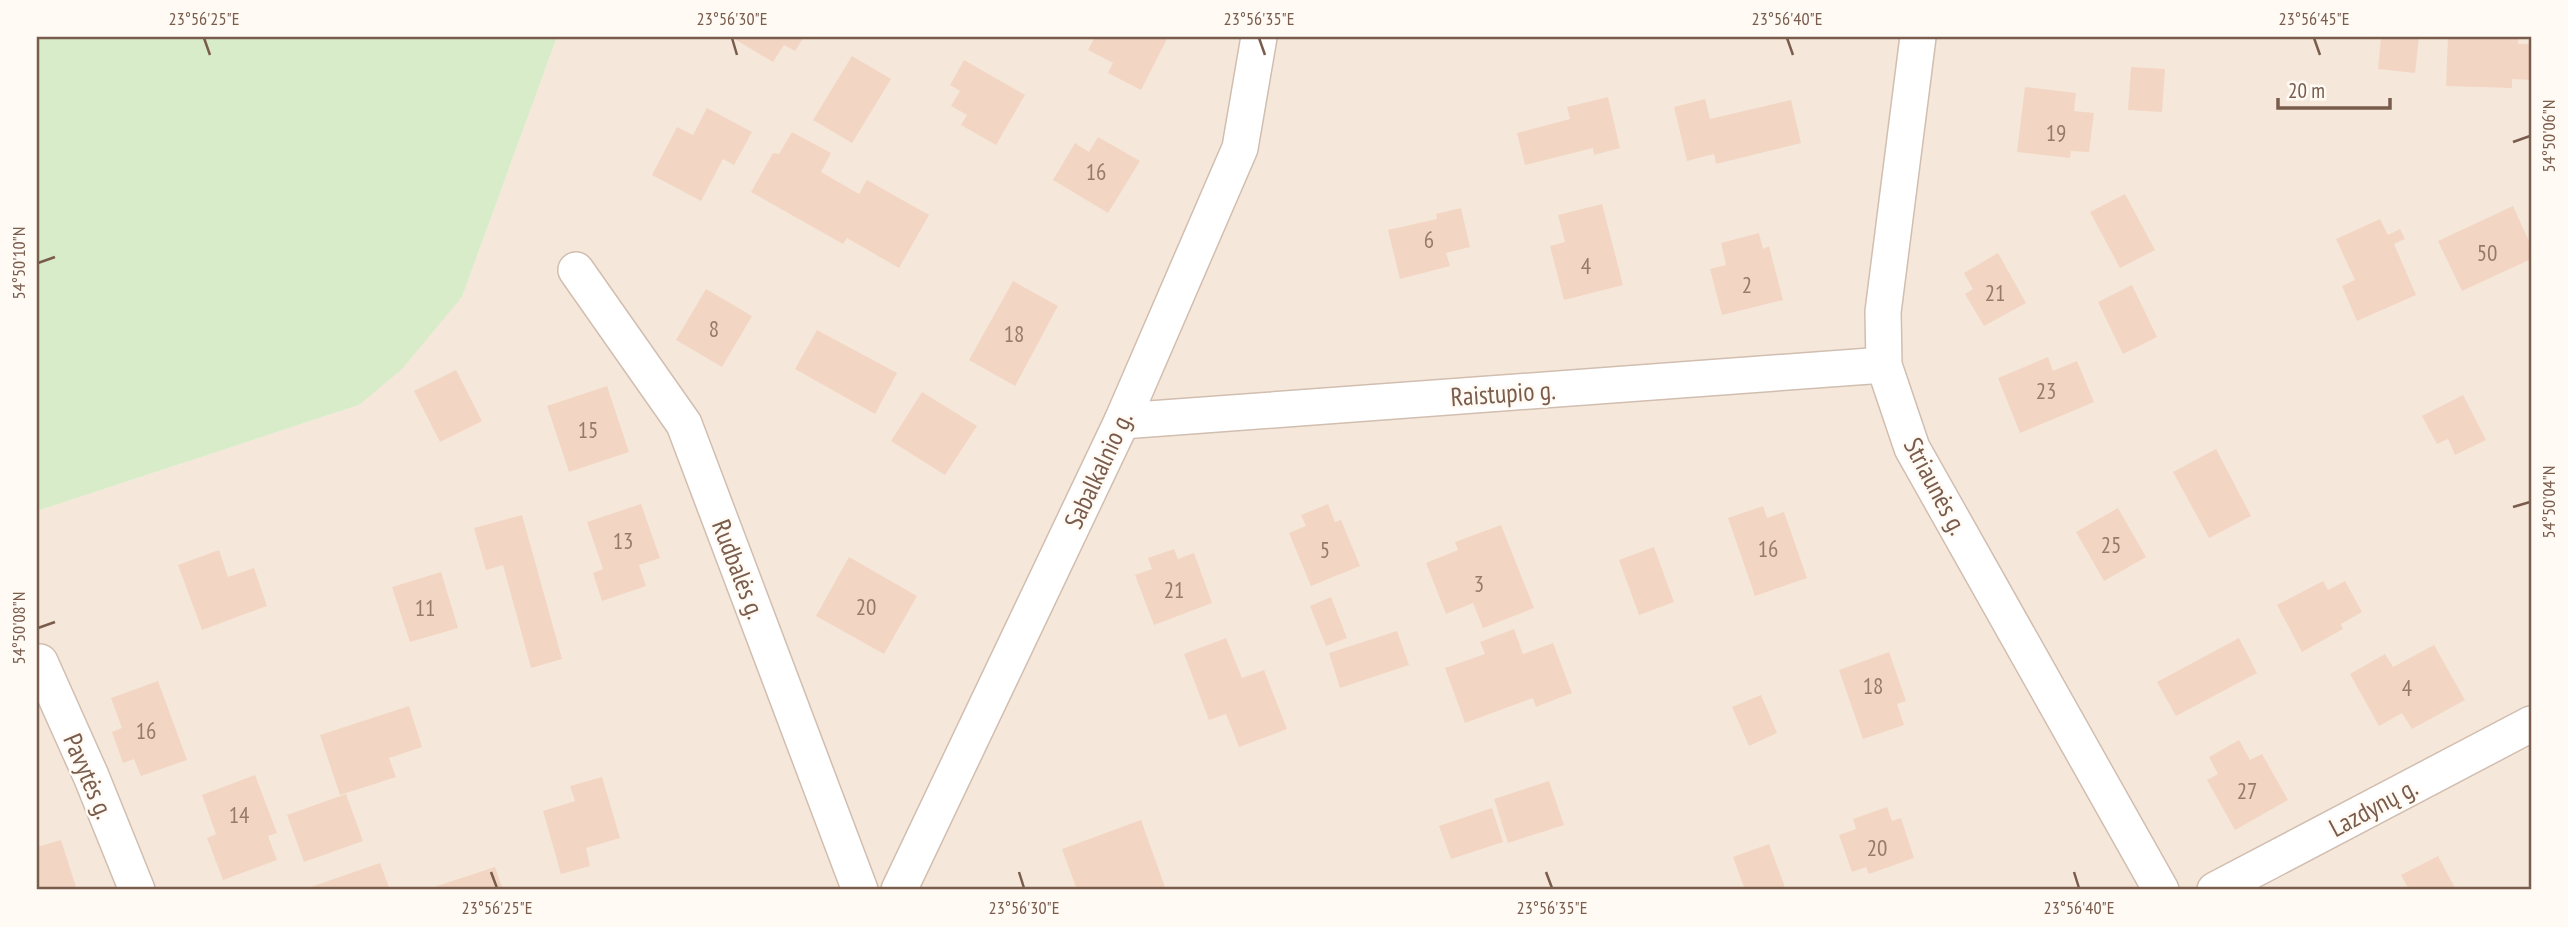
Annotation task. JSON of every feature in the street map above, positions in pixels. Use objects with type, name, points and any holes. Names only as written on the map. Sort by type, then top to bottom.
[{"type":"street","name":"Sabalkalnio g.","points":[[899,890],[1122,421],[1240,148],[1259,37]]},
{"type":"street","name":"Striaunės g.","points":[[1918,37],[1883,312],[1884,365],[1912,448],[2161,890]]},
{"type":"street","name":"Rudbalės g.","points":[[576,270],[684,424],[860,890]]},
{"type":"street","name":"Raistupio g.","points":[[1122,421],[1884,365]]},
{"type":"street","name":"Pavytės g.","points":[[40,662],[137,890]]},
{"type":"street","name":"Lazdynų g.","points":[[2215,890],[2531,724]]},
{"type":"shaded area","points":[[557,37],[2531,37],[2531,890],[37,890],[37,511],[359,405],[462,297]]},
{"type":"green space","points":[[37,37],[557,37],[462,297],[401,370],[359,405],[37,511]]},
{"type":"building","points":[[731,37],[804,37],[795,51],[784,45],[773,62]]},
{"type":"building","points":[[1095,37],[1167,39],[1141,90],[1108,73],[1113,63],[1088,50]]},
{"type":"building","points":[[2381,37],[2419,37],[2415,73],[2378,69]]},
{"type":"building","points":[[2448,37],[2519,37],[2518,44],[2531,44],[2531,80],[2512,79],[2512,88],[2446,86]]},
{"type":"building","points":[[852,56],[891,79],[852,143],[813,120]]},
{"type":"building","points":[[964,60],[1025,95],[996,145],[961,125],[967,115],[951,106],[960,91],[950,85]]},
{"type":"building","points":[[2131,67],[2165,69],[2162,112],[2128,110]]},
{"type":"building","points":[[2025,87],[2076,93],[2074,111],[2094,113],[2089,152],[2071,151],[2070,158],[2017,152]]},
{"type":"building","points":[[1608,97],[1620,148],[1594,155],[1593,148],[1525,165],[1517,133],[1570,119],[1567,107]]},
{"type":"building","points":[[1705,99],[1710,119],[1791,100],[1801,143],[1716,164],[1714,154],[1687,161],[1674,107]]},
{"type":"building","points":[[707,108],[752,132],[734,165],[723,159],[701,201],[652,175],[677,127],[693,135]]},
{"type":"building","points":[[792,132],[831,153],[821,172],[859,194],[867,180],[929,215],[899,268],[847,238],[843,244],[751,192],[773,153],[779,154]]},
{"type":"building","points":[[1098,137],[1140,161],[1108,213],[1053,180],[1075,143],[1089,152]]},
{"type":"building","points":[[2125,194],[2155,250],[2120,268],[2090,212]]},
{"type":"building","points":[[1602,204],[1623,285],[1564,300],[1550,246],[1565,242],[1558,215]]},
{"type":"building","points":[[2513,206],[2531,246],[2531,259],[2462,291],[2438,241]]},
{"type":"building","points":[[1461,208],[1470,247],[1446,253],[1450,266],[1400,279],[1388,230],[1437,219],[1436,214]]},
{"type":"building","points":[[2380,219],[2388,235],[2400,229],[2405,239],[2394,244],[2416,295],[2357,321],[2342,286],[2355,280],[2336,239]]},
{"type":"building","points":[[1759,233],[1763,249],[1769,246],[1783,300],[1722,315],[1710,269],[1726,265],[1721,243]]},
{"type":"building","points":[[1998,253],[2026,303],[1984,326],[1965,294],[1973,289],[1964,273]]},
{"type":"building","points":[[1013,281],[1058,306],[1015,386],[969,360]]},
{"type":"building","points":[[2132,285],[2157,337],[2123,354],[2098,302]]},
{"type":"building","points":[[706,289],[752,316],[722,367],[676,340]]},
{"type":"building","points":[[817,330],[897,373],[875,414],[795,369]]},
{"type":"building","points":[[2048,357],[2053,371],[2077,361],[2094,402],[2020,433],[1998,378]]},
{"type":"building","points":[[456,370],[482,421],[440,442],[414,391]]},
{"type":"building","points":[[607,386],[629,452],[569,472],[547,406]]},
{"type":"building","points":[[922,392],[977,426],[945,475],[891,441]]},
{"type":"building","points":[[2463,395],[2486,440],[2455,455],[2448,439],[2437,444],[2422,416]]},
{"type":"building","points":[[2216,449],[2251,516],[2209,538],[2173,472]]},
{"type":"building","points":[[641,504],[660,558],[639,565],[646,586],[602,601],[593,573],[603,569],[587,522]]},
{"type":"building","points":[[1328,504],[1335,522],[1341,520],[1360,566],[1311,586],[1289,533],[1306,526],[1301,515]]},
{"type":"building","points":[[1763,506],[1767,518],[1784,512],[1807,578],[1755,596],[1728,518]]},
{"type":"building","points":[[2118,508],[2146,557],[2104,581],[2076,532]]},
{"type":"building","points":[[522,515],[562,659],[531,668],[503,565],[486,570],[474,528]]},
{"type":"building","points":[[1501,525],[1534,608],[1483,628],[1473,603],[1446,614],[1426,563],[1458,550],[1455,542]]},
{"type":"building","points":[[1654,547],[1674,602],[1639,615],[1619,560]]},
{"type":"building","points":[[1174,549],[1178,559],[1194,553],[1212,603],[1154,625],[1135,575],[1152,569],[1148,558]]},
{"type":"building","points":[[219,550],[228,577],[254,568],[267,606],[202,630],[178,565]]},
{"type":"building","points":[[849,557],[917,596],[884,654],[816,616]]},
{"type":"building","points":[[441,572],[458,628],[410,642],[392,587]]},
{"type":"building","points":[[2323,581],[2328,590],[2345,581],[2362,612],[2341,624],[2343,629],[2302,652],[2277,605]]},
{"type":"building","points":[[1331,597],[1347,638],[1326,646],[1310,606]]},
{"type":"building","points":[[1514,629],[1523,654],[1553,643],[1572,693],[1536,707],[1533,698],[1465,723],[1445,668],[1485,654],[1480,642]]},
{"type":"building","points":[[1397,631],[1409,665],[1340,688],[1329,653]]},
{"type":"building","points":[[1226,638],[1242,678],[1264,670],[1287,729],[1239,747],[1226,714],[1209,720],[1184,654]]},
{"type":"building","points":[[2239,638],[2257,673],[2176,716],[2157,682]]},
{"type":"building","points":[[2434,645],[2465,700],[2412,729],[2402,713],[2379,726],[2350,674],[2385,654],[2393,667]]},
{"type":"building","points":[[1889,652],[1906,701],[1897,704],[1904,725],[1863,739],[1839,670]]},
{"type":"building","points":[[158,681],[187,760],[141,776],[134,759],[123,763],[112,732],[122,728],[111,698]]},
{"type":"building","points":[[1761,695],[1777,733],[1749,746],[1732,707]]},
{"type":"building","points":[[409,706],[422,747],[389,758],[396,777],[340,795],[320,735]]},
{"type":"building","points":[[2239,740],[2250,760],[2262,754],[2288,800],[2235,830],[2207,780],[2218,774],[2209,757]]},
{"type":"building","points":[[255,775],[277,833],[268,836],[277,860],[223,880],[207,838],[216,834],[202,795]]},
{"type":"building","points":[[602,777],[620,838],[586,848],[590,866],[561,874],[543,811],[575,801],[570,786]]},
{"type":"building","points":[[1549,781],[1564,825],[1508,843],[1494,799]]},
{"type":"building","points":[[346,794],[363,841],[304,862],[287,815]]},
{"type":"building","points":[[1887,807],[1892,821],[1901,818],[1914,858],[1869,874],[1866,867],[1852,872],[1839,835],[1856,829],[1853,819]]},
{"type":"building","points":[[1492,808],[1503,842],[1451,859],[1439,826]]},
{"type":"building","points":[[1141,820],[1166,890],[1077,890],[1062,849]]},
{"type":"building","points":[[61,840],[77,890],[37,890],[37,847]]},
{"type":"building","points":[[1769,844],[1786,890],[1745,890],[1733,857]]},
{"type":"building","points":[[2438,856],[2456,890],[2409,890],[2401,875]]},
{"type":"building","points":[[380,863],[390,890],[302,890]]},
{"type":"building","points":[[495,867],[503,890],[425,890]]}]
